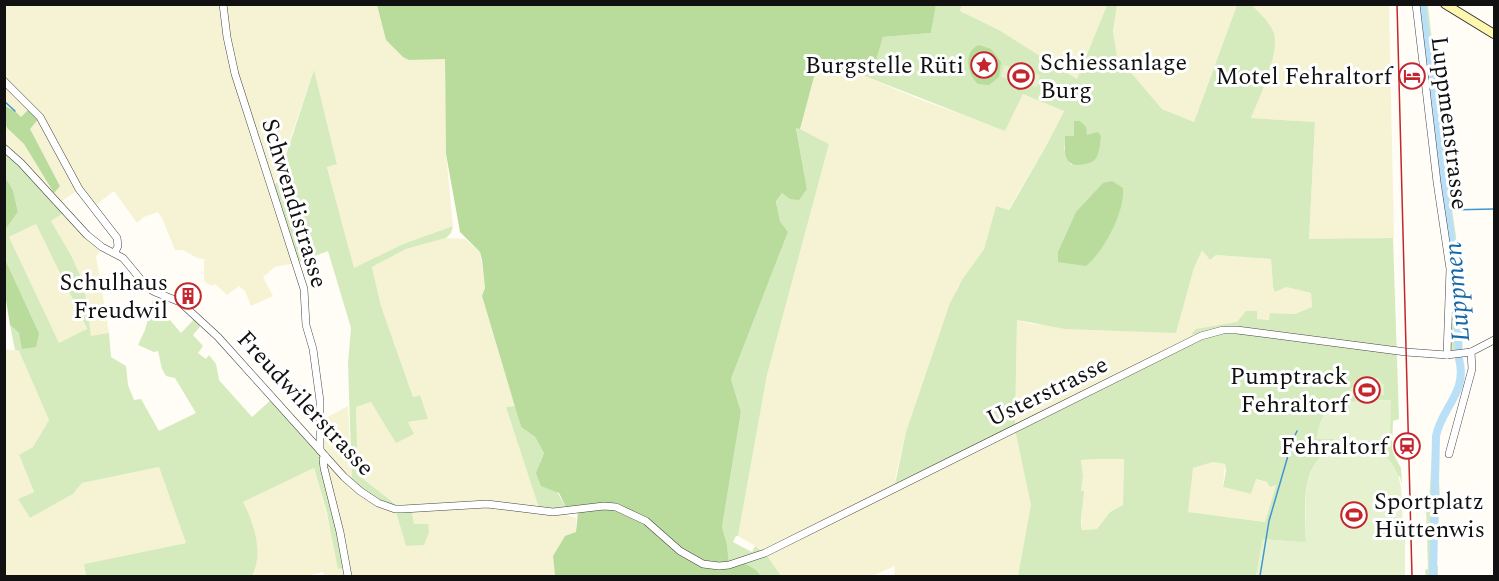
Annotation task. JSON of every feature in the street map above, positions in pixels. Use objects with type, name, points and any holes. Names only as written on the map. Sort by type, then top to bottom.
[{"type":"main road","points":[[1445,4],[1494,34]]},
{"type":"street","name":"Schwendistrasse","points":[[223,4],[235,74],[304,289],[306,325],[313,349],[320,401],[324,468],[348,576]]},
{"type":"street","name":"Luppmenstrasse","points":[[1416,4],[1438,192],[1450,269],[1447,355]]},
{"type":"street","points":[[4,81],[40,117],[79,189],[117,238],[118,246],[115,252]]},
{"type":"street","name":"Freudwilerstrasse","points":[[4,148],[21,163],[87,235],[102,247],[123,258],[148,288],[180,302],[218,337],[322,453],[360,491],[378,503],[395,509],[481,504],[562,512],[604,506],[625,510],[646,521]]},
{"type":"street","name":"Usterstrasse","points":[[646,521],[695,561],[719,566],[742,562],[775,548],[1212,332],[1246,331],[1406,352],[1447,355],[1471,352],[1494,340]]},
{"type":"street","points":[[1449,454],[1472,369],[1471,352]]},
{"type":"shaded area","points":[[962,4],[1107,5],[1077,79],[999,30],[960,11]]},
{"type":"shaded area","points":[[5,5],[377,5],[386,40],[409,60],[445,58],[446,154],[453,226],[403,244],[354,269],[327,166],[337,163],[314,71],[274,185],[296,263],[275,267],[263,277],[273,296],[251,306],[245,291],[239,286],[227,295],[215,284],[211,286],[204,281],[204,259],[197,258],[183,250],[175,250],[158,212],[144,217],[137,223],[114,191],[93,207],[79,189],[58,204],[5,148],[4,122],[7,128],[24,144],[54,192],[60,185],[29,129],[15,111],[5,106]]},
{"type":"shaded area","points":[[1117,5],[1237,5],[1194,122],[1162,109],[1117,56],[1113,33]]},
{"type":"shaded area","points":[[1252,5],[1389,5],[1394,238],[1309,240],[1315,122],[1251,118],[1271,66],[1275,42],[1272,28]]},
{"type":"shaded area","points":[[817,66],[862,75],[919,99],[1005,130],[1023,94],[1064,110],[1046,146],[1008,210],[996,206],[984,249],[957,288],[906,432],[895,479],[1015,428],[1017,320],[1032,324],[1176,333],[1194,268],[1202,249],[1210,260],[1216,255],[1271,259],[1275,291],[1286,287],[1311,293],[1312,307],[1295,314],[1271,313],[1270,320],[1237,322],[1201,336],[1031,497],[1031,512],[1018,576],[894,576],[895,566],[872,576],[781,576],[761,549],[738,536],[767,375],[829,144],[800,129]]},
{"type":"shaded area","points":[[65,212],[102,247],[96,256],[109,333],[91,337],[84,284],[71,255],[51,221]]},
{"type":"shaded area","points":[[36,224],[87,330],[59,344],[9,237]]},
{"type":"shaded area","points":[[446,238],[465,239],[480,252],[485,288],[482,297],[515,406],[506,407],[563,514],[576,518],[576,532],[553,556],[555,576],[324,576],[323,572],[312,576],[252,576],[255,571],[257,550],[243,502],[314,468],[333,538],[320,421],[348,406],[352,484],[395,509],[406,546],[413,524],[403,509],[358,475],[356,407],[370,402],[408,422],[428,419],[419,395],[413,397],[381,306],[372,267],[406,249]]},
{"type":"shaded area","points":[[4,349],[19,351],[49,420],[33,447],[19,456],[34,492],[18,499],[30,518],[73,494],[82,483],[159,467],[186,543],[84,564],[86,576],[5,576]]},
{"type":"shaded area","points":[[1124,459],[1123,505],[1110,512],[1097,529],[1082,530],[1081,503],[1084,499],[1084,492],[1081,491],[1083,476],[1081,460]]},
{"type":"shaded area","points":[[1213,462],[1225,464],[1223,487],[1251,494],[1255,479],[1276,485],[1265,522],[1188,512],[1192,468]]},
{"type":"green space","points":[[962,4],[960,11],[999,30],[1077,79],[1107,5],[1117,5],[1113,32],[1117,56],[1162,109],[1194,122],[1237,5],[1252,5],[1269,24],[1275,39],[1272,61],[1251,118],[1315,122],[1309,239],[1393,238],[1399,419],[1393,421],[1392,448],[1401,468],[1402,485],[1400,477],[1357,445],[1338,448],[1324,455],[1314,465],[1309,478],[1305,509],[1306,543],[1263,539],[1256,576],[1018,576],[1031,505],[1015,429],[894,489],[906,432],[950,303],[962,280],[984,249],[996,206],[1009,210],[1064,111],[1023,94],[1005,131],[862,75],[874,68],[883,37],[931,33],[936,5]],"holes":[[[1087,135],[1071,165],[1064,149],[1065,137]],[[1202,250],[1210,260],[1216,255],[1271,259],[1275,292],[1286,287],[1311,293],[1312,307],[1295,314],[1270,313],[1269,320],[1257,319],[1257,311],[1246,311],[1237,322],[1196,329],[1191,334],[1199,335],[1015,428],[1017,320],[1065,329],[1176,333],[1194,268]],[[1390,400],[1390,442],[1377,440],[1336,442],[1327,408],[1330,403]],[[1124,459],[1123,505],[1110,512],[1097,529],[1082,530],[1081,460]],[[1213,462],[1225,464],[1223,487],[1251,494],[1256,479],[1267,482],[1270,487],[1276,485],[1265,522],[1188,512],[1193,468]]]},
{"type":"green space","points":[[377,5],[936,5],[931,33],[883,37],[874,68],[862,75],[817,66],[800,129],[796,128],[807,189],[799,200],[790,199],[782,193],[776,202],[780,221],[788,232],[731,379],[741,412],[722,527],[727,544],[729,565],[742,562],[756,570],[761,576],[555,576],[553,556],[565,536],[576,532],[578,511],[568,511],[559,493],[541,486],[536,473],[544,453],[535,437],[521,427],[482,296],[485,288],[480,252],[460,232],[446,154],[445,59],[409,60],[403,57],[386,40]]},
{"type":"green space","points":[[1416,5],[1428,5],[1446,166],[1460,265],[1462,310],[1458,312],[1461,354],[1447,355],[1451,282]]},
{"type":"green space","points":[[979,45],[991,49],[1001,62],[999,77],[989,85],[978,84],[969,69],[971,52]]},
{"type":"green space","name":"Schiessanlage Burg","points":[[1004,65],[1040,75],[1037,87],[1001,77]]},
{"type":"green space","points":[[314,70],[337,164],[327,167],[354,268],[403,244],[453,226],[446,238],[406,249],[372,267],[381,306],[413,397],[420,395],[428,419],[408,422],[414,434],[396,443],[371,402],[356,407],[358,475],[402,509],[411,509],[414,524],[428,524],[429,532],[424,545],[406,546],[395,509],[352,484],[348,363],[351,328],[328,251],[296,263],[272,187],[277,182]]},
{"type":"green space","points":[[5,106],[21,117],[32,106],[40,117],[30,129],[60,186],[54,193],[24,144],[7,128]]},
{"type":"green space","points":[[1074,121],[1080,121],[1086,127],[1087,135],[1098,132],[1101,136],[1098,154],[1087,164],[1073,164],[1069,162],[1065,154],[1065,136],[1074,136]]},
{"type":"green space","points":[[796,127],[829,144],[767,375],[738,536],[733,542],[752,552],[755,546],[765,553],[781,576],[761,576],[756,570],[729,565],[727,544],[722,527],[741,412],[731,379],[788,232],[780,221],[776,203],[782,193],[790,198],[807,189]]},
{"type":"green space","points":[[5,148],[65,212],[51,221],[71,255],[84,284],[91,336],[109,333],[111,357],[126,366],[128,385],[134,400],[141,399],[159,431],[196,413],[175,378],[166,376],[158,351],[154,352],[138,345],[145,330],[153,300],[181,333],[196,317],[203,323],[193,335],[203,346],[198,353],[206,359],[209,355],[216,364],[219,380],[252,417],[273,398],[318,450],[323,463],[346,567],[338,569],[327,513],[314,468],[243,502],[251,519],[256,539],[257,558],[252,576],[86,576],[84,564],[186,543],[159,467],[82,483],[73,494],[30,518],[18,499],[34,492],[19,455],[33,447],[49,420],[19,351],[15,350],[10,325],[19,333],[39,333],[5,259],[5,230],[18,212],[13,190],[5,177]],"holes":[[[36,224],[87,329],[59,343],[9,237]]]},
{"type":"green space","points":[[5,177],[13,190],[18,212],[5,230]]},
{"type":"green space","points":[[1112,181],[1123,188],[1123,198],[1117,219],[1100,251],[1086,266],[1058,262],[1058,252],[1076,212],[1103,183]]},
{"type":"green space","points":[[5,259],[39,333],[36,347],[22,349],[19,333],[10,325],[5,294]]},
{"type":"green space","name":"Pumptrack Fehraltorf","points":[[1378,378],[1384,385],[1384,395],[1344,396],[1358,381]]},
{"type":"green space","points":[[1391,400],[1390,443],[1377,440],[1336,442],[1334,439],[1316,439],[1320,423],[1330,403]]},
{"type":"green space","points":[[515,406],[521,427],[535,437],[544,453],[540,462],[568,511],[540,511],[506,407]]},
{"type":"green space","name":"Sportplatz Hüttenwis","points":[[1357,445],[1374,449],[1386,457],[1394,467],[1399,479],[1402,536],[1405,537],[1405,576],[1256,576],[1263,539],[1306,542],[1306,493],[1314,465],[1324,455],[1338,448]]},
{"type":"green space","points":[[1432,453],[1438,453],[1440,503],[1435,566],[1438,566],[1438,576],[1426,576],[1425,570],[1428,569],[1426,504],[1429,502]]},
{"type":"waterway","name":"Luppmen","points":[[1422,4],[1455,261],[1461,371],[1457,390],[1443,416],[1436,436],[1433,576]]},
{"type":"waterway","points":[[4,101],[15,111]]},
{"type":"waterway","points":[[1447,210],[1494,209]]},
{"type":"waterway","points":[[1260,576],[1269,521],[1297,431]]},
{"type":"railway","points":[[1397,4],[1412,576]]},
{"type":"place","name":"Burgstelle Rüti","points":[[984,65]]},
{"type":"place","name":"Schiessanlage Burg","points":[[1021,76]]},
{"type":"place","name":"Motel Fehraltorf","points":[[1412,76]]},
{"type":"place","name":"Schulhaus Freudwil","points":[[188,296]]},
{"type":"place","name":"Pumptrack Fehraltorf","points":[[1367,390]]},
{"type":"place","name":"Fehraltorf","points":[[1407,446]]},
{"type":"place","name":"Sportplatz Hüttenwis","points":[[1354,515]]}]
